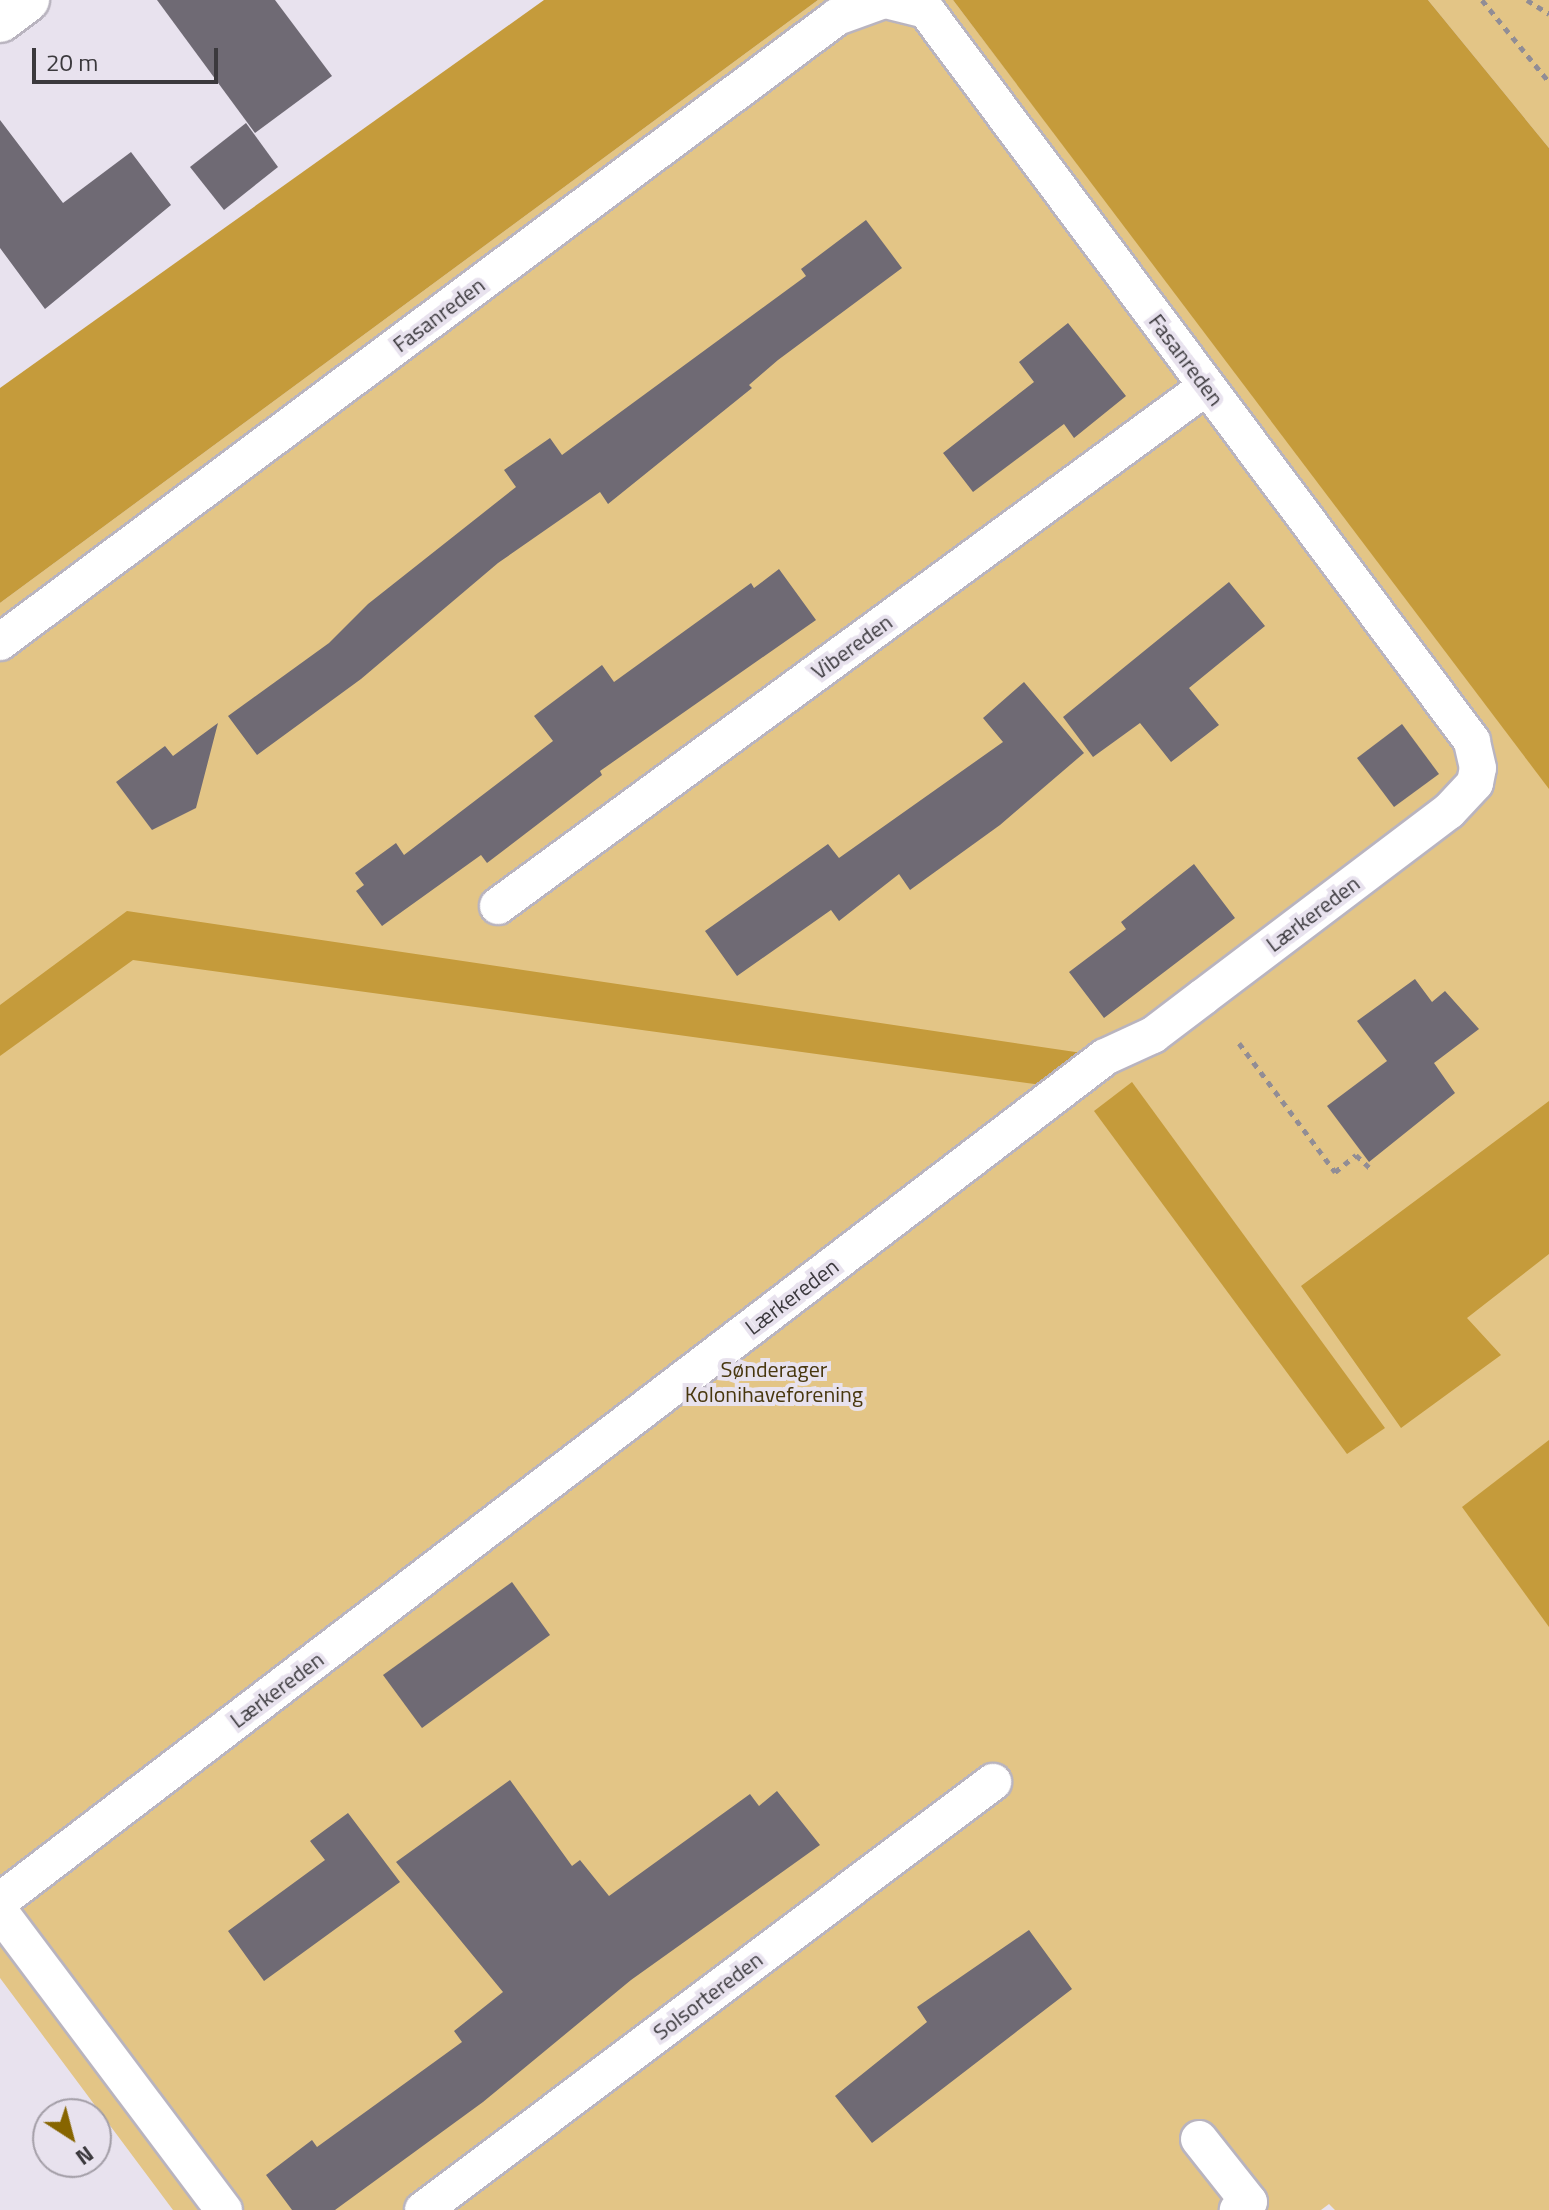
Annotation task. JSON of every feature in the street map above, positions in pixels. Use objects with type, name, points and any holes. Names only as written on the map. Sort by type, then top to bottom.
[{"type":"street","points":[[0,20],[27,0]]},
{"type":"lane","name":"Fasanreden","points":[[0,642],[837,17],[885,0],[926,10],[1472,741]]},
{"type":"lane","name":"Vibereden","points":[[498,906],[1206,387]]},
{"type":"lane","name":"Lærkereden","points":[[0,1901],[1105,1057],[1153,1035],[1449,811],[1475,783],[1478,768],[1472,741]]},
{"type":"lane","name":"Solsortereden","points":[[423,2210],[993,1782]]},
{"type":"lane","points":[[0,1912],[224,2210]]},
{"type":"lane","points":[[1199,2139],[1249,2202],[1238,2210]]},
{"type":"path","points":[[1482,0],[1549,82]]},
{"type":"path","points":[[1527,0],[1549,14]]},
{"type":"path","points":[[1239,1043],[1335,1172],[1356,1155],[1372,1170]]},
{"type":"green space","name":"Sønderager Kolonihaveforening","points":[[818,0],[953,0],[1549,784],[1549,2210],[1335,2210],[1329,2204],[1321,2210],[173,2210],[112,2128],[112,2098],[89,2098],[0,1978],[0,603]]},
{"type":"green space","points":[[1428,0],[1549,0],[1549,148]]},
{"type":"shaded area","points":[[544,0],[818,0],[0,603],[0,388]]},
{"type":"shaded area","points":[[953,0],[1428,0],[1549,148],[1549,789]]},
{"type":"shaded area","points":[[127,911],[1089,1054],[1049,1086],[133,960],[0,1056],[0,1005]]},
{"type":"shaded area","points":[[1132,1082],[1385,1428],[1347,1454],[1094,1111]]},
{"type":"shaded area","points":[[1549,1101],[1549,1254],[1467,1318],[1501,1355],[1401,1428],[1301,1286]]},
{"type":"shaded area","points":[[1549,1440],[1549,1627],[1462,1507]]},
{"type":"building","points":[[157,0],[275,0],[332,76],[255,133]]},
{"type":"building","points":[[0,120],[63,203],[131,152],[171,205],[45,309],[0,248]]},
{"type":"building","points":[[246,123],[278,167],[224,210],[190,167]]},
{"type":"building","points":[[866,220],[902,268],[778,360],[749,385],[752,388],[608,504],[600,492],[498,563],[361,679],[257,755],[228,716],[329,643],[368,604],[516,487],[504,470],[550,438],[562,455],[806,276],[801,269]]},
{"type":"building","points":[[1068,323],[1126,396],[1074,438],[1064,424],[973,492],[943,453],[1034,382],[1019,362]]},
{"type":"building","points":[[779,569],[816,620],[600,771],[602,775],[487,863],[481,855],[382,926],[356,891],[364,885],[355,873],[396,843],[404,855],[553,741],[534,716],[602,665],[614,682],[751,583],[754,588]]},
{"type":"building","points":[[1229,582],[1265,626],[1189,688],[1219,725],[1171,762],[1140,723],[1093,757],[1063,717]]},
{"type":"building","points":[[1024,682],[1084,753],[1000,825],[910,890],[899,874],[839,921],[831,910],[737,976],[705,931],[828,844],[839,858],[1003,742],[983,718]]},
{"type":"building","points":[[218,723],[196,808],[152,830],[116,782],[165,746],[173,756]]},
{"type":"building","points":[[1402,724],[1439,774],[1394,807],[1357,758]]},
{"type":"building","points":[[1194,864],[1235,918],[1104,1018],[1069,972],[1126,929],[1121,922]]},
{"type":"building","points":[[1415,979],[1432,1002],[1445,991],[1479,1029],[1434,1063],[1455,1093],[1369,1162],[1327,1106],[1387,1061],[1357,1021]]},
{"type":"building","points":[[512,1582],[550,1635],[422,1728],[383,1675]]},
{"type":"building","points":[[510,1780],[572,1866],[580,1860],[609,1896],[750,1794],[759,1806],[777,1791],[820,1845],[631,1980],[483,2102],[335,2210],[292,2210],[266,2175],[312,2140],[317,2147],[462,2042],[454,2031],[503,1992],[396,1862]]},
{"type":"building","points":[[348,1813],[400,1882],[264,1981],[228,1931],[325,1860],[310,1841]]},
{"type":"building","points":[[1029,1930],[1072,1989],[872,2143],[835,2096],[927,2022],[917,2007]]}]
